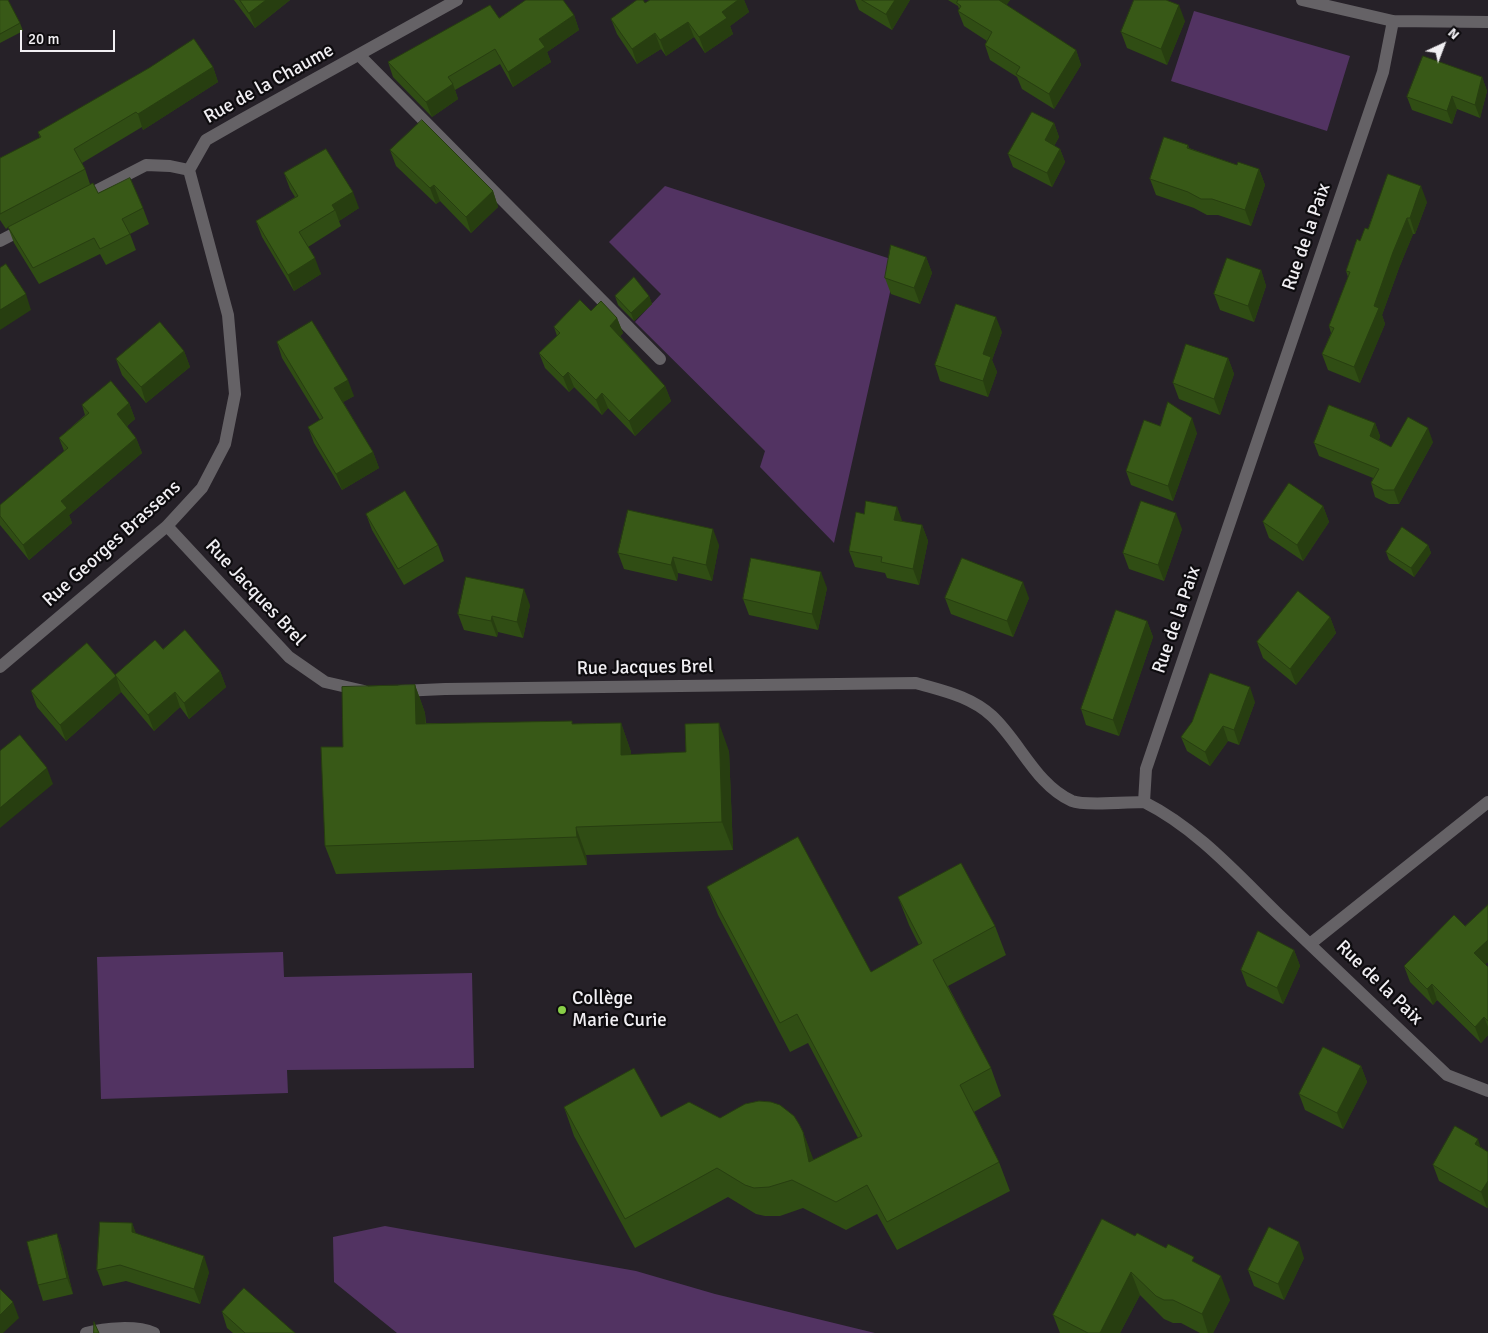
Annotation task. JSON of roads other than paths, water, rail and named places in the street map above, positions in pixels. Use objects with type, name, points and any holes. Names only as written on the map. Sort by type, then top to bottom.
[{"type":"street","name":"Rue de la Chaume","points":[[188,170],[206,140],[457,0]]},
{"type":"street","points":[[1302,0],[1393,21],[1488,22]]},
{"type":"street","name":"Rue de la Paix","points":[[1393,21],[1383,72],[1146,769],[1144,802],[1163,811],[1181,824],[1239,875],[1447,1075],[1488,1091]]},
{"type":"street","points":[[359,55],[660,359]]},
{"type":"street","points":[[68,205],[146,165],[170,166],[188,170]]},
{"type":"street","name":"Rue Georges Brassens","points":[[0,667],[167,526],[202,488],[225,444],[235,394],[228,315],[188,170]]},
{"type":"street","points":[[0,241],[34,223]]},
{"type":"street","name":"Rue Jacques Brel","points":[[167,526],[289,657],[326,682],[371,692],[445,689],[916,683],[959,695],[992,716],[1051,788],[1074,802],[1144,802]]},
{"type":"street","points":[[1310,944],[1488,802]]},
{"type":"street","points":[[86,1333],[102,1329],[146,1330],[154,1333]]},
{"type":"place","name":"Collège Marie Curie","points":[[562,1010]]}]
